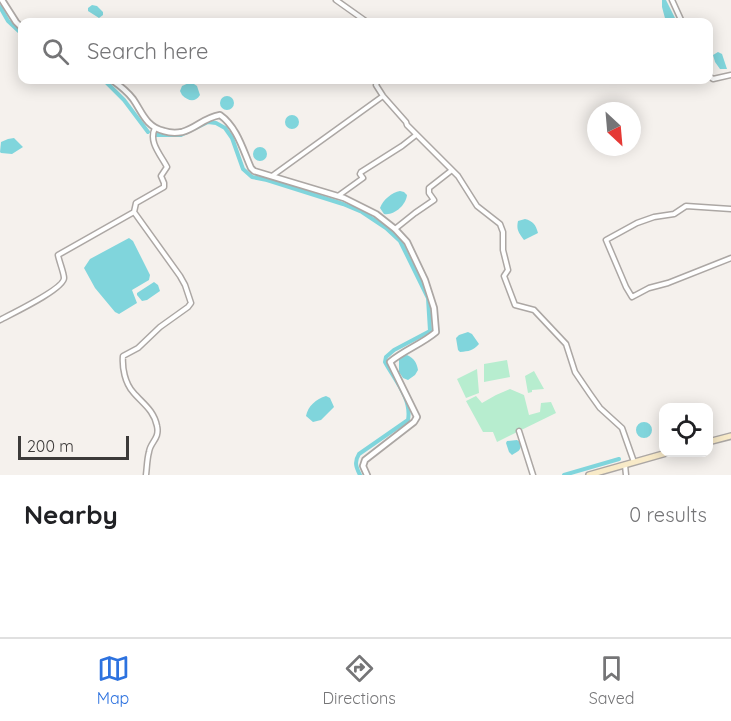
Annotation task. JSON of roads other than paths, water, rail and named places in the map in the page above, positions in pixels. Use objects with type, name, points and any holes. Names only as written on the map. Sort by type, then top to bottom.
[{"type":"main road","points":[[713,441],[731,436]]},
{"type":"main road","points":[[588,475],[659,456]]},
{"type":"street","points":[[336,0],[361,18]]},
{"type":"street","points":[[672,0],[680,18]]},
{"type":"street","points":[[1,1],[18,24]]},
{"type":"street","points":[[713,79],[731,75]]},
{"type":"street","points":[[116,84],[131,97],[146,121],[165,132],[185,131],[205,119],[220,115],[233,129],[254,171],[338,196],[362,206],[395,229],[407,242],[425,280],[434,308],[436,332],[390,362],[417,417],[414,422],[366,460],[363,466],[367,475]]},
{"type":"street","points":[[376,84],[383,96],[406,124],[458,176],[477,206],[500,224],[508,270],[504,276],[514,305],[534,310],[566,344],[575,372],[600,408],[622,428],[634,462]]},
{"type":"street","points":[[271,177],[383,96]]},
{"type":"street","points":[[0,320],[62,285],[64,278],[58,255],[134,212],[136,203],[164,187],[161,175],[167,167],[153,140],[152,134],[155,128]]},
{"type":"street","points":[[338,196],[363,178],[361,172],[416,135]]},
{"type":"street","points":[[395,229],[434,200],[429,193],[429,188],[452,170]]},
{"type":"street","points":[[731,209],[686,206],[674,213],[637,223],[606,240],[626,287],[633,297],[649,288],[668,283],[731,258]]},
{"type":"street","points":[[134,212],[180,276],[191,303],[188,308],[160,327],[138,348],[123,356],[128,386],[152,411],[157,424],[156,438],[148,449],[146,475]]},
{"type":"street","points":[[519,431],[533,475]]},
{"type":"street","points":[[625,465],[626,475]]},
{"type":"water","points":[[662,0],[666,0],[675,18],[665,18]]},
{"type":"water","points":[[92,5],[97,6],[103,15],[99,18],[88,11]]},
{"type":"water","points":[[718,52],[722,54],[727,69],[720,69],[715,62],[713,55]]},
{"type":"water","points":[[194,84],[200,95],[194,100],[187,99],[180,91],[182,86]]},
{"type":"water","points":[[224,96],[230,96],[234,103],[230,110],[224,110],[220,106],[220,100]]},
{"type":"water","points":[[289,115],[295,115],[299,122],[295,129],[289,129],[285,125],[285,119]]},
{"type":"water","points":[[14,138],[23,147],[12,154],[1,153],[1,142]]},
{"type":"water","points":[[257,147],[263,147],[267,154],[263,161],[257,161],[253,157],[253,151]]},
{"type":"water","points":[[400,191],[407,195],[404,202],[395,212],[384,214],[380,208],[383,202]]},
{"type":"water","points":[[525,219],[534,224],[538,233],[524,240],[518,231],[517,224],[518,221]]},
{"type":"water","points":[[129,238],[133,241],[150,275],[149,280],[132,290],[137,303],[119,314],[95,288],[84,268],[90,259]]},
{"type":"water","points":[[154,282],[160,291],[142,301],[137,293]]},
{"type":"water","points":[[468,332],[479,344],[471,350],[460,352],[456,338]]},
{"type":"water","points":[[407,355],[415,361],[418,370],[408,380],[403,378],[399,372],[399,359]]},
{"type":"water","points":[[326,396],[330,398],[334,407],[321,420],[313,422],[306,416],[309,409],[316,401]]},
{"type":"water","points":[[644,422],[650,424],[652,430],[650,436],[644,438],[638,436],[636,430],[638,424]]},
{"type":"water","points":[[517,440],[520,442],[520,449],[512,455],[506,443]]},
{"type":"waterway","points":[[0,7],[8,21],[18,30]]},
{"type":"waterway","points":[[108,84],[124,100],[148,132]]},
{"type":"waterway","points":[[155,135],[181,135],[208,122],[216,123],[225,128],[232,138],[243,169],[252,177],[343,204],[362,212],[386,228],[400,241],[428,298],[430,331],[394,350],[386,357],[385,362],[405,397],[409,412],[408,420],[359,454],[356,464],[360,475]]},
{"type":"waterway","points":[[564,475],[619,459]]}]
